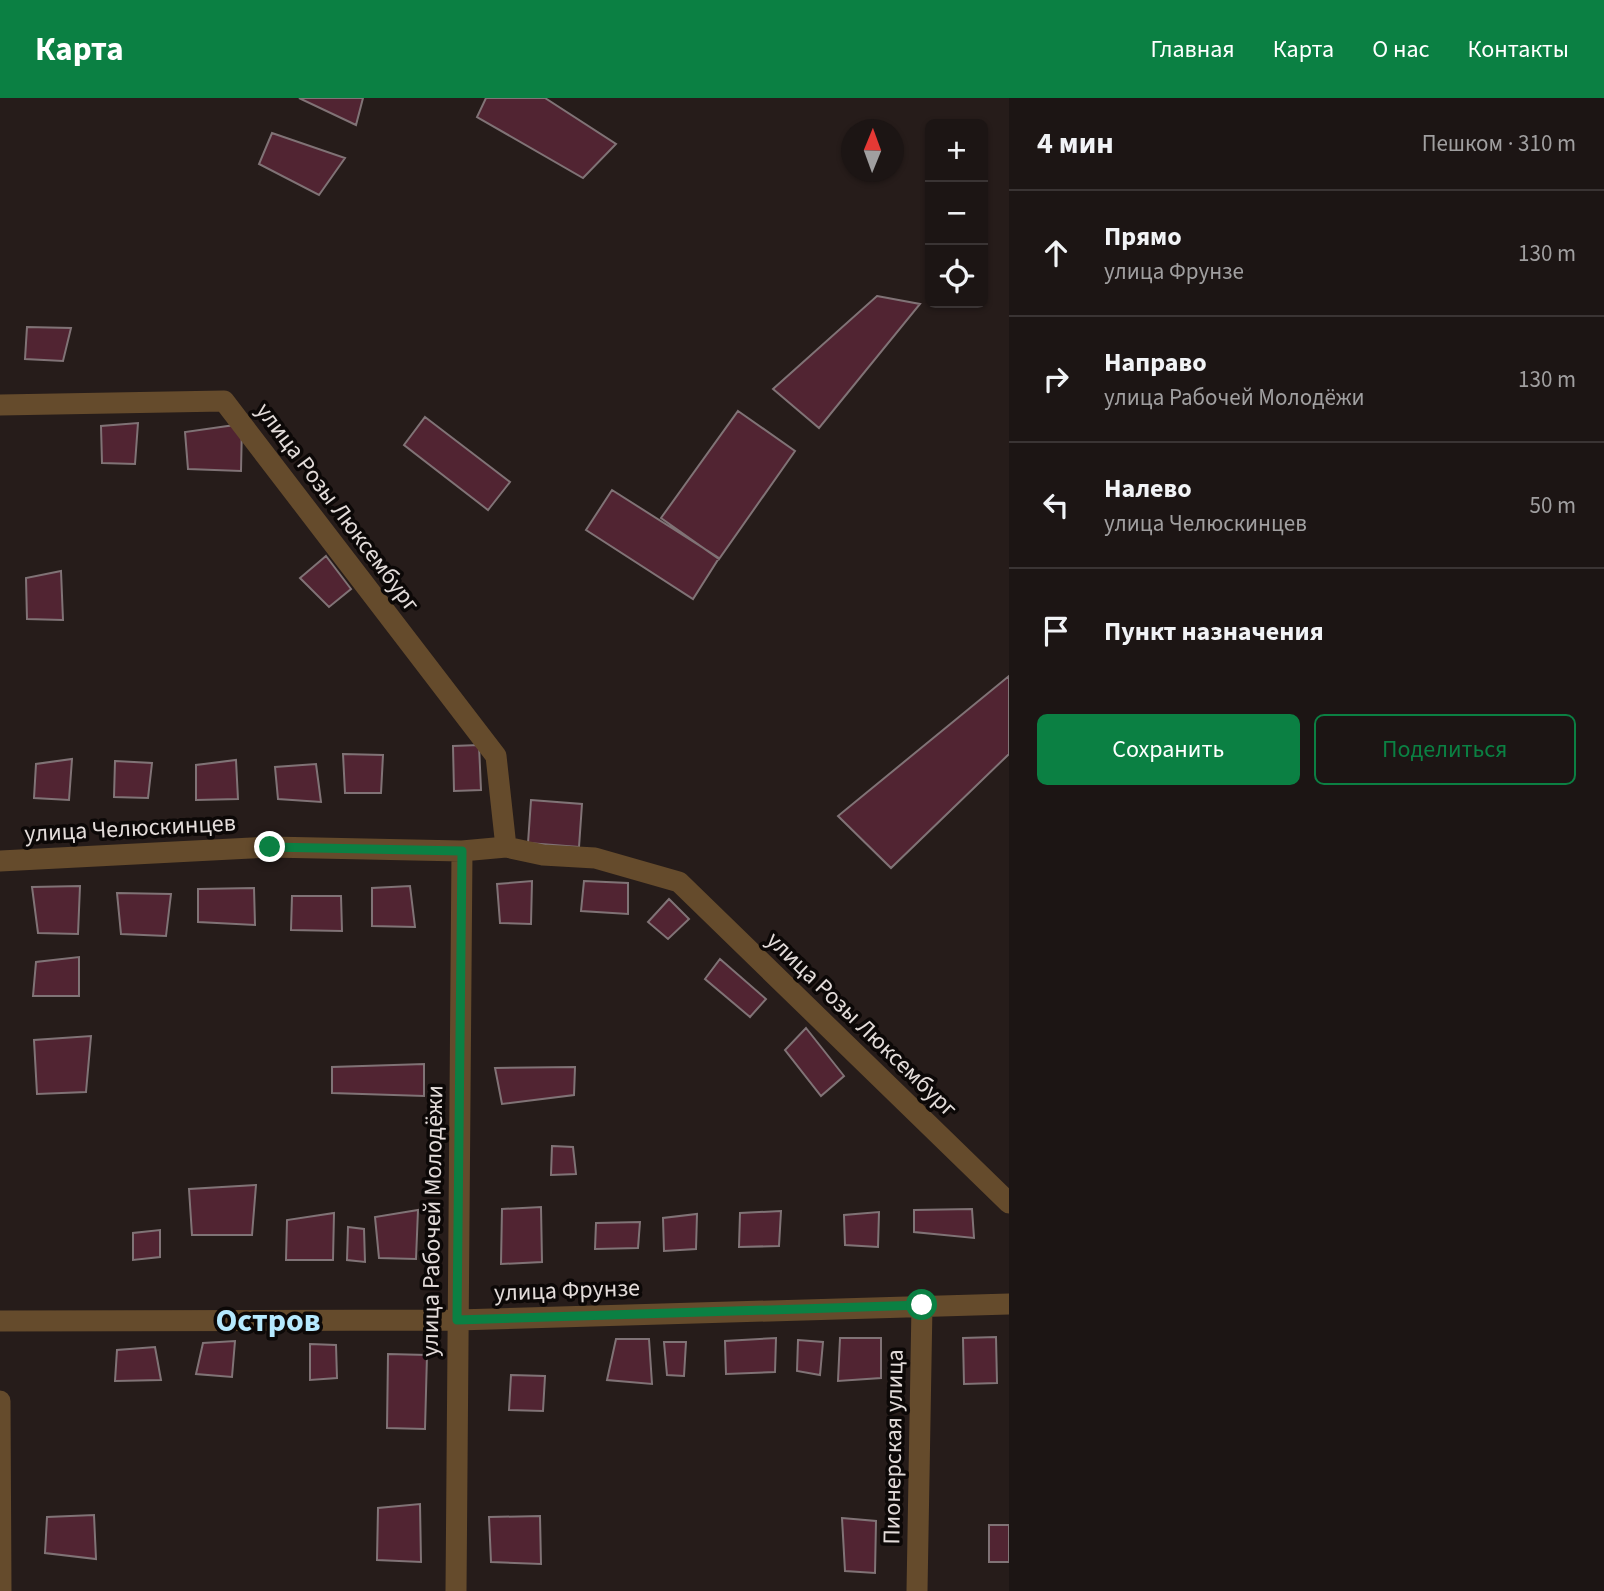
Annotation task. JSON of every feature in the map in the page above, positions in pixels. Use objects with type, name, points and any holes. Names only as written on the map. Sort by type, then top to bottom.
[{"type":"street","name":"улица Розы Люксембург","points":[[0,405],[224,401],[496,756],[506,847]]},
{"type":"street","name":"улица Челюскинцев","points":[[0,861],[270,847],[462,851],[506,847],[543,855],[596,858],[679,882]]},
{"type":"street","name":"улица Рабочей Молодёжи","points":[[456,1591],[462,851]]},
{"type":"street","name":"улица Розы Люксембург","points":[[679,882],[1009,1203]]},
{"type":"street","name":"улица Фрунзе","points":[[0,1321],[457,1320],[1009,1304]]},
{"type":"street","name":"Пионерская улица","points":[[917,1591],[922,1305]]},
{"type":"street","points":[[0,1401],[1,1591]]},
{"type":"building","points":[[299,98],[363,98],[356,125]]},
{"type":"building","points":[[486,98],[545,98],[616,144],[583,178],[477,117]]},
{"type":"building","points":[[272,133],[345,158],[319,195],[259,164]]},
{"type":"building","points":[[877,296],[920,304],[819,428],[773,389]]},
{"type":"building","points":[[27,327],[71,328],[63,361],[25,359]]},
{"type":"building","points":[[738,411],[795,451],[719,559],[661,518]]},
{"type":"building","points":[[425,417],[510,482],[488,510],[404,445]]},
{"type":"building","points":[[138,423],[135,464],[102,463],[101,426]]},
{"type":"building","points":[[242,424],[241,471],[188,469],[185,432]]},
{"type":"building","points":[[612,490],[719,558],[693,599],[586,530]]},
{"type":"building","points":[[326,556],[351,589],[329,607],[300,578]]},
{"type":"building","points":[[61,571],[63,620],[27,619],[26,578]]},
{"type":"building","points":[[1009,676],[1009,754],[891,868],[838,816]]},
{"type":"building","points":[[479,745],[481,790],[454,791],[453,746]]},
{"type":"building","points":[[343,754],[383,755],[381,793],[345,793]]},
{"type":"building","points":[[72,759],[69,800],[34,798],[36,764]]},
{"type":"building","points":[[236,760],[238,799],[196,800],[196,765]]},
{"type":"building","points":[[115,761],[152,763],[148,798],[114,797]]},
{"type":"building","points":[[316,764],[321,802],[278,799],[275,767]]},
{"type":"building","points":[[531,800],[582,804],[579,847],[528,843]]},
{"type":"building","points":[[532,881],[531,924],[500,923],[497,884]]},
{"type":"building","points":[[584,881],[628,883],[628,914],[581,911]]},
{"type":"building","points":[[80,886],[78,934],[38,933],[32,887]]},
{"type":"building","points":[[410,886],[415,927],[372,926],[372,888]]},
{"type":"building","points":[[254,888],[255,925],[198,922],[198,889]]},
{"type":"building","points":[[117,893],[171,894],[166,936],[121,934]]},
{"type":"building","points":[[292,896],[341,896],[342,931],[291,930]]},
{"type":"building","points":[[669,899],[689,919],[668,939],[648,922]]},
{"type":"building","points":[[79,957],[79,996],[33,996],[36,962]]},
{"type":"building","points":[[720,959],[766,999],[750,1017],[705,979]]},
{"type":"building","points":[[806,1028],[844,1076],[821,1096],[785,1050]]},
{"type":"building","points":[[91,1036],[86,1092],[37,1094],[34,1040]]},
{"type":"building","points":[[424,1064],[424,1096],[332,1093],[332,1067]]},
{"type":"building","points":[[575,1067],[574,1095],[502,1104],[495,1068]]},
{"type":"building","points":[[552,1146],[573,1147],[576,1174],[551,1175]]},
{"type":"building","points":[[256,1185],[252,1235],[192,1235],[189,1189]]},
{"type":"building","points":[[541,1207],[542,1262],[501,1264],[502,1209]]},
{"type":"building","points":[[972,1209],[974,1238],[914,1232],[914,1210]]},
{"type":"building","points":[[418,1210],[416,1259],[379,1258],[375,1217]]},
{"type":"building","points":[[781,1211],[779,1246],[739,1247],[740,1213]]},
{"type":"building","points":[[879,1212],[878,1247],[845,1245],[844,1215]]},
{"type":"building","points":[[334,1213],[333,1260],[286,1260],[287,1220]]},
{"type":"building","points":[[697,1214],[696,1249],[664,1251],[663,1218]]},
{"type":"building","points":[[640,1222],[638,1248],[595,1249],[596,1223]]},
{"type":"building","points":[[348,1227],[364,1229],[365,1262],[347,1260]]},
{"type":"building","points":[[160,1230],[160,1257],[133,1260],[133,1233]]},
{"type":"building","points":[[996,1337],[997,1383],[964,1384],[963,1338]]},
{"type":"building","points":[[776,1338],[775,1372],[726,1374],[725,1341]]},
{"type":"building","points":[[840,1338],[881,1338],[881,1378],[838,1381]]},
{"type":"building","points":[[616,1339],[649,1339],[652,1384],[607,1380]]},
{"type":"building","points":[[798,1340],[823,1342],[820,1375],[797,1371]]},
{"type":"building","points":[[235,1341],[232,1377],[196,1374],[203,1343]]},
{"type":"building","points":[[664,1342],[686,1342],[684,1376],[667,1375]]},
{"type":"building","points":[[310,1344],[336,1345],[337,1378],[310,1380]]},
{"type":"building","points":[[155,1347],[161,1380],[115,1381],[117,1350]]},
{"type":"building","points":[[388,1354],[427,1355],[425,1429],[387,1428]]},
{"type":"building","points":[[511,1375],[545,1376],[543,1411],[509,1410]]},
{"type":"building","points":[[420,1504],[421,1562],[377,1560],[378,1508]]},
{"type":"building","points":[[94,1515],[96,1559],[45,1553],[47,1517]]},
{"type":"building","points":[[540,1516],[541,1564],[491,1562],[489,1517]]},
{"type":"building","points":[[842,1518],[876,1521],[875,1573],[845,1571]]},
{"type":"building","points":[[989,1525],[1009,1525],[1009,1562],[989,1562]]},
{"type":"district","name":"Остров","points":[[268,1320]]},
{"type":"route","points":[[270,847],[462,851],[457,1320],[922,1305]]}]
